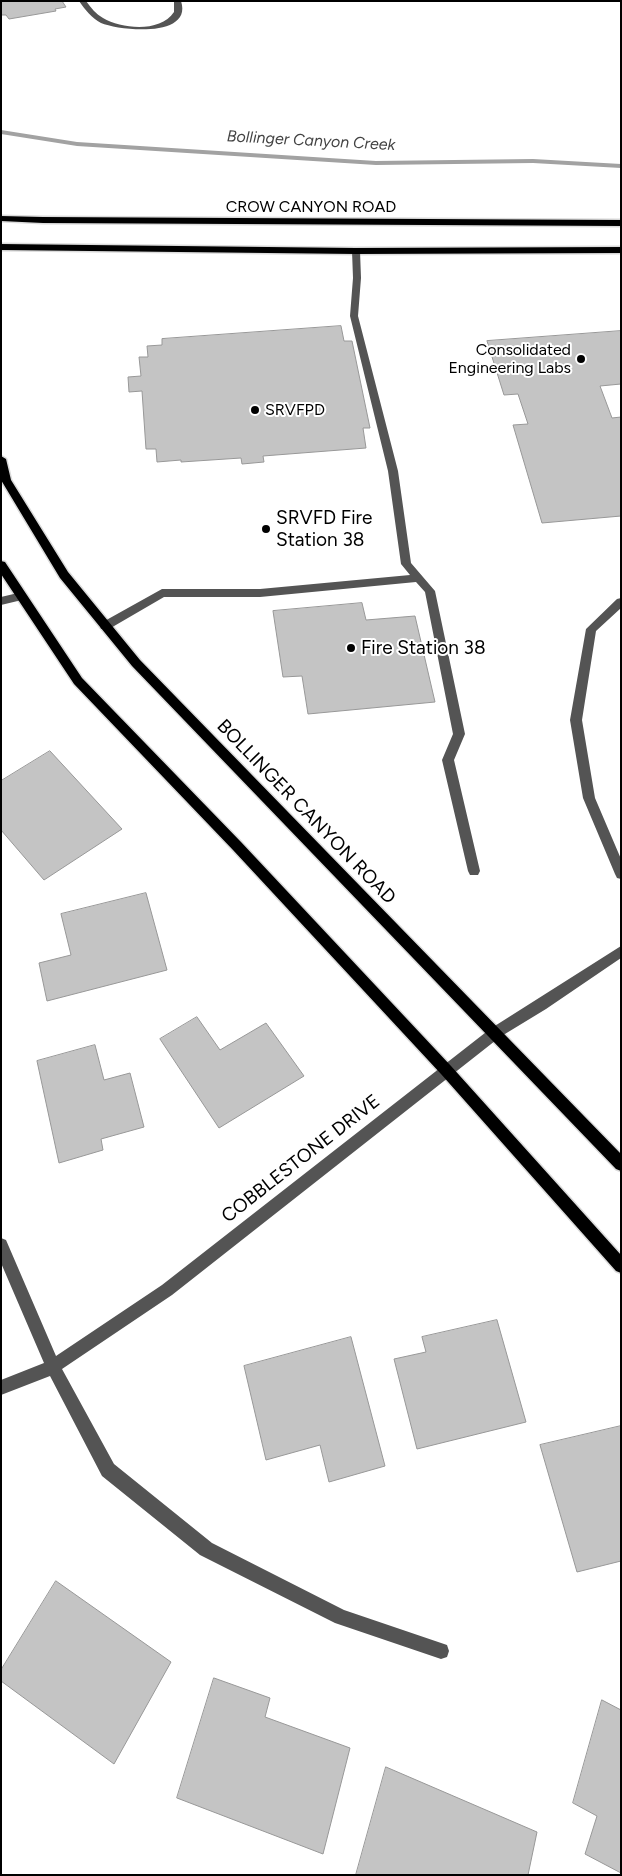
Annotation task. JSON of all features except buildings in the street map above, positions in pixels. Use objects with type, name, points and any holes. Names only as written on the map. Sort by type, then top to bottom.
[{"type":"main road","name":"CROW CANYON ROAD","points":[[1,218],[43,220],[621,223]]},
{"type":"main road","points":[[1,248],[356,251],[621,250]]},
{"type":"main road","name":"BOLLINGER CANYON ROAD","points":[[1,459],[6,480],[64,575],[136,663],[621,1164]]},
{"type":"main road","points":[[1,565],[78,681],[446,1070],[621,1266]]},
{"type":"street","points":[[82,1],[94,14],[104,21],[134,28],[153,28],[174,18],[179,6],[176,1]]},
{"type":"street","points":[[356,251],[357,278],[354,316],[394,472],[406,564],[430,591],[459,734],[448,760],[474,871]]},
{"type":"street","points":[[106,626],[162,593],[260,593],[419,578]]},
{"type":"street","points":[[1,601],[22,596]]},
{"type":"street","points":[[621,602],[591,629],[576,720],[589,798],[621,874]]},
{"type":"street","name":"COBBLESTONE DRIVE","points":[[1,1388],[53,1367],[168,1290],[495,1033],[541,1005],[621,951]]},
{"type":"street","points":[[1,1246],[53,1367],[108,1470],[206,1549],[341,1617],[441,1651]]},
{"type":"waterway","name":"Bollinger Canyon Creek","points":[[1,132],[77,144],[376,163],[533,161],[621,166]]},
{"type":"place","name":"Consolidated Engineering Labs","points":[[581,359]]},
{"type":"place","name":"SRVFPD","points":[[255,410]]},
{"type":"place","name":"SRVFD Fire Station 38","points":[[266,529]]},
{"type":"place","name":"Fire Station 38","points":[[351,648]]}]
